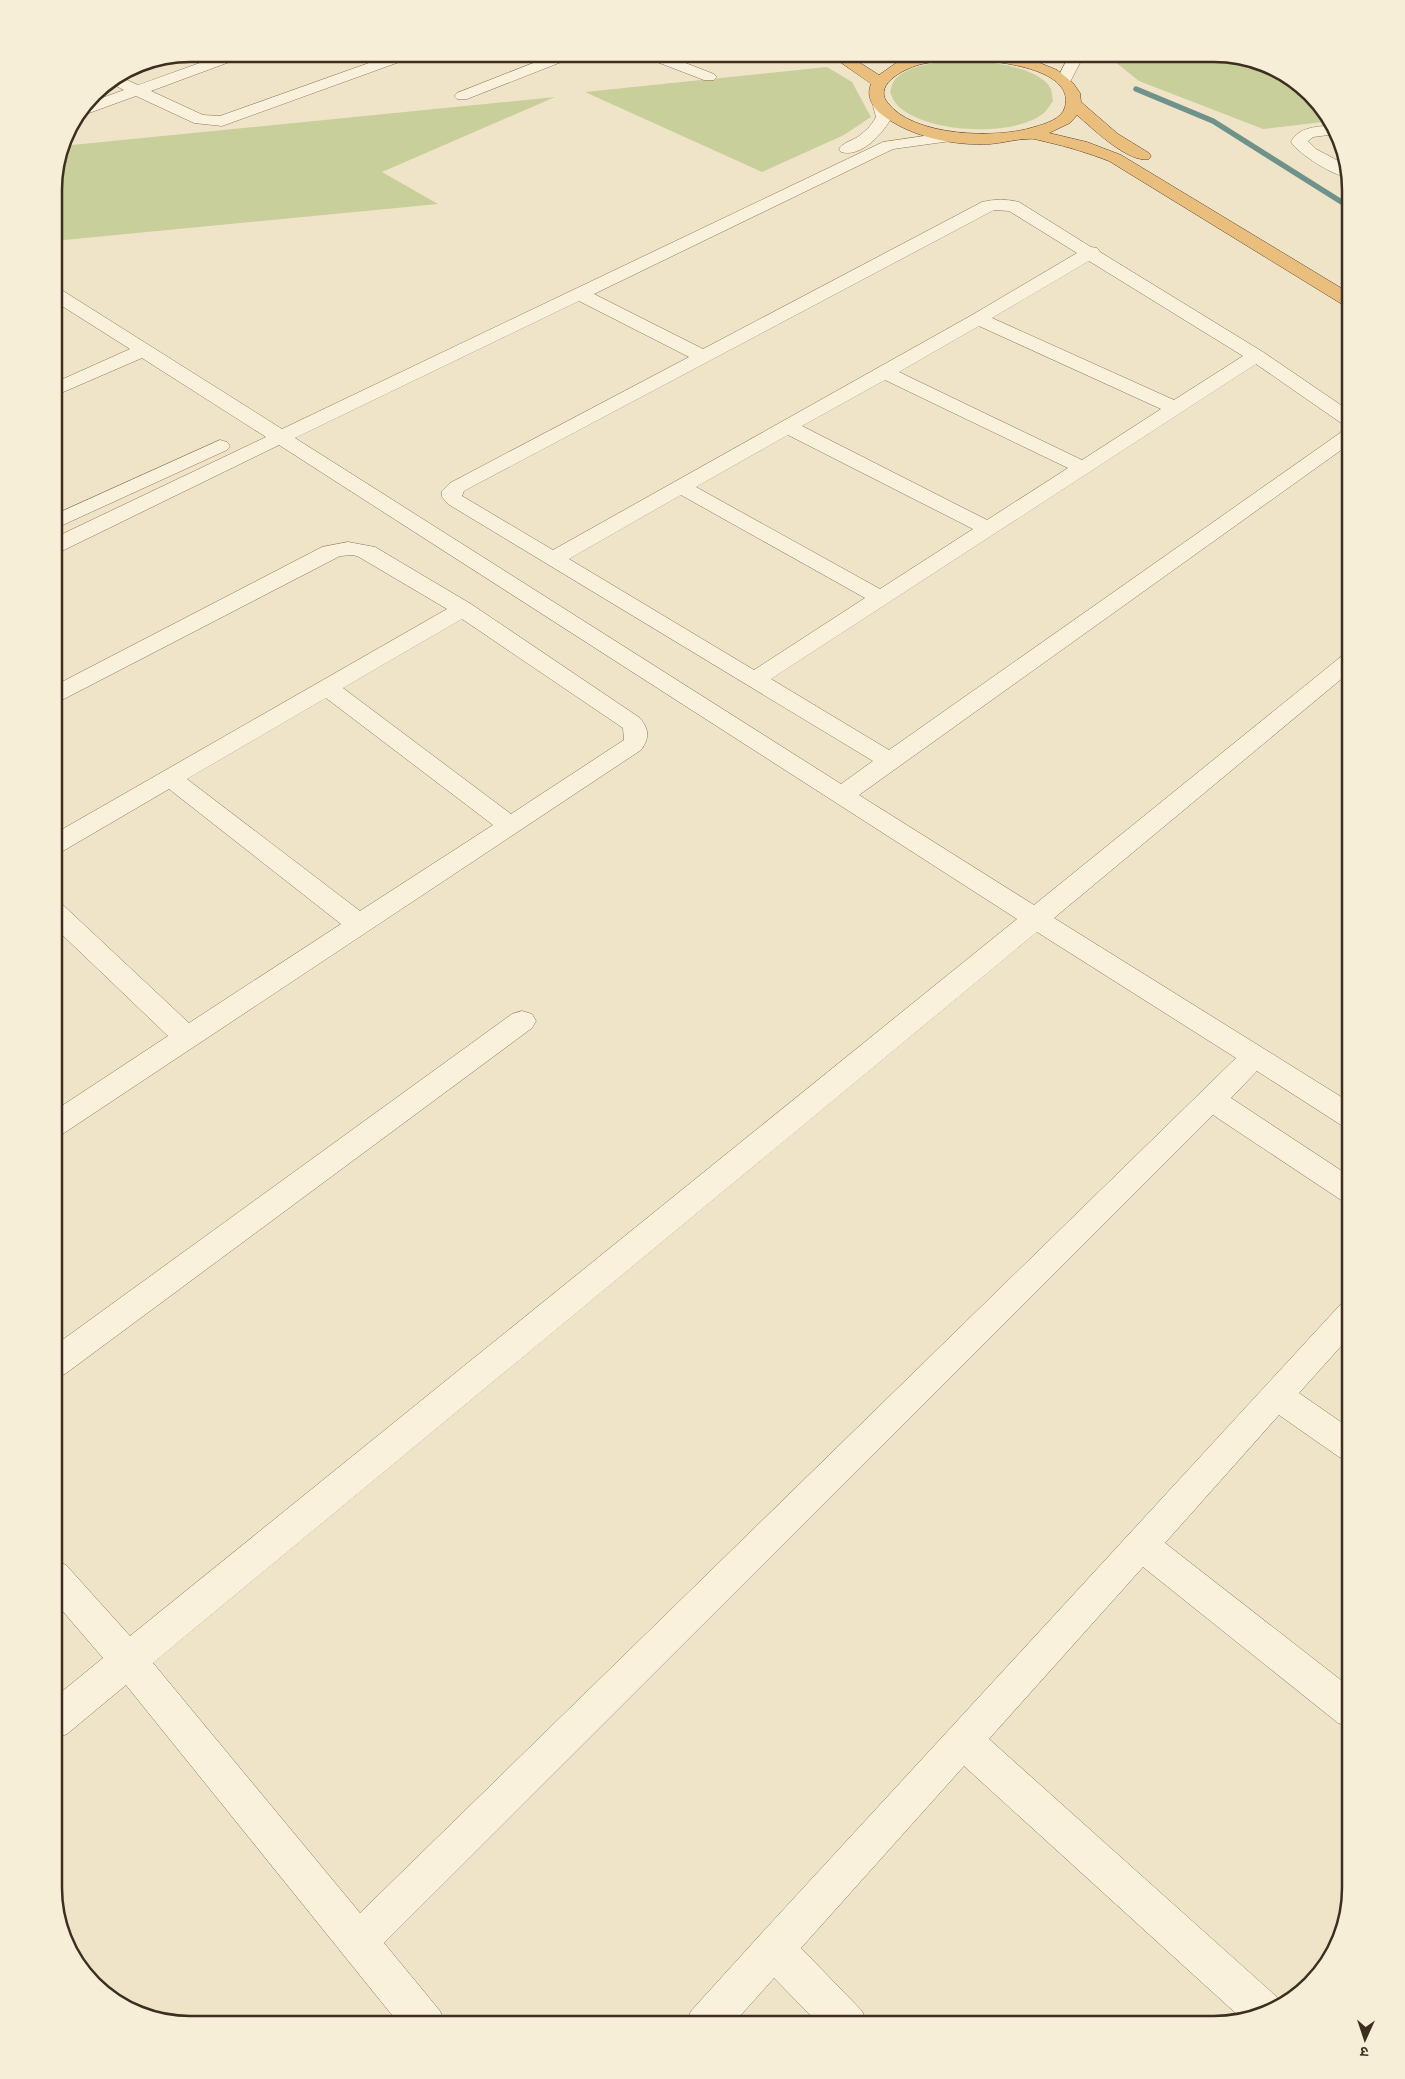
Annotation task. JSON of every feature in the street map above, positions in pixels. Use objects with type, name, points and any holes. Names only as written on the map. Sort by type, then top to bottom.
[{"type":"highway","points":[[850,63],[880,82]]},
{"type":"highway","points":[[910,63],[889,72],[880,82],[876,94],[880,106],[896,119],[920,130],[952,137],[979,139],[1005,138],[1030,134],[1052,126],[1067,116],[1074,104],[1073,93],[1064,81],[1036,66],[1023,63]]},
{"type":"highway","points":[[1074,104],[1112,137],[1153,162]]},
{"type":"highway","points":[[1030,134],[1081,145],[1115,158],[1342,297]]},
{"type":"street","points":[[94,106],[213,63]]},
{"type":"street","points":[[121,83],[200,120],[222,121],[383,63]]},
{"type":"street","points":[[462,96],[546,63]]},
{"type":"street","points":[[672,63],[708,77]]},
{"type":"street","points":[[1064,81],[1073,63]]},
{"type":"street","points":[[370,375],[857,144],[877,131],[884,118],[880,106]]},
{"type":"street","points":[[1327,131],[1309,134],[1301,138],[1300,142],[1310,152],[1340,169]]},
{"type":"street","points":[[63,519],[261,431],[580,294],[889,145],[952,137]]},
{"type":"street","points":[[890,762],[455,500],[452,497],[452,492],[457,486],[988,206],[996,204],[1013,206],[1091,252],[1256,356],[1342,415]]},
{"type":"street","points":[[553,559],[978,319],[1091,252]]},
{"type":"street","points":[[580,294],[704,357]]},
{"type":"street","points":[[63,303],[144,350],[261,431],[1342,1110]]},
{"type":"street","points":[[978,319],[1175,408]]},
{"type":"street","points":[[63,386],[144,350]]},
{"type":"street","points":[[754,680],[1256,356]]},
{"type":"street","points":[[884,372],[1083,468]]},
{"type":"street","points":[[788,427],[988,529]]},
{"type":"street","points":[[63,541],[261,431]]},
{"type":"street","points":[[842,796],[1342,441]]},
{"type":"street","points":[[682,486],[881,598]]},
{"type":"street","points":[[62,1119],[633,745],[637,739],[637,730],[632,723],[463,609],[367,552],[356,548],[342,548],[321,557],[63,691]]},
{"type":"street","points":[[63,840],[463,609]]},
{"type":"street","points":[[62,1714],[1342,667]]},
{"type":"street","points":[[327,688],[509,825]]},
{"type":"street","points":[[170,778],[359,924]]},
{"type":"street","points":[[63,920],[187,1038]]},
{"type":"street","points":[[62,1358],[522,1021]]},
{"type":"street","points":[[358,1942],[1254,1056]]},
{"type":"street","points":[[1211,1098],[1342,1186]]},
{"type":"street","points":[[713,2016],[1342,1324]]},
{"type":"street","points":[[1277,1396],[1342,1441]]},
{"type":"street","points":[[1142,1545],[1342,1703]]},
{"type":"street","points":[[62,1585],[128,1660],[419,2016]]},
{"type":"street","points":[[964,1741],[1260,2008]]},
{"type":"street","points":[[774,1949],[839,2016]]},
{"type":"green space","points":[[937,63],[995,63],[1009,66],[1035,74],[1045,81],[1051,89],[1053,101],[1044,113],[1030,121],[1012,126],[992,129],[970,129],[948,127],[928,122],[911,115],[898,106],[890,92],[893,82],[900,75],[915,67]]},
{"type":"green space","points":[[1116,63],[1223,63],[1239,65],[1256,69],[1286,84],[1305,100],[1322,122],[1263,129],[1139,81]]},
{"type":"green space","points":[[827,67],[852,82],[871,117],[844,135],[762,172],[585,92]]},
{"type":"green space","points":[[555,97],[382,172],[438,204],[63,240],[63,182],[71,145]]},
{"type":"waterway","points":[[1136,89],[1213,121],[1342,202]]}]
